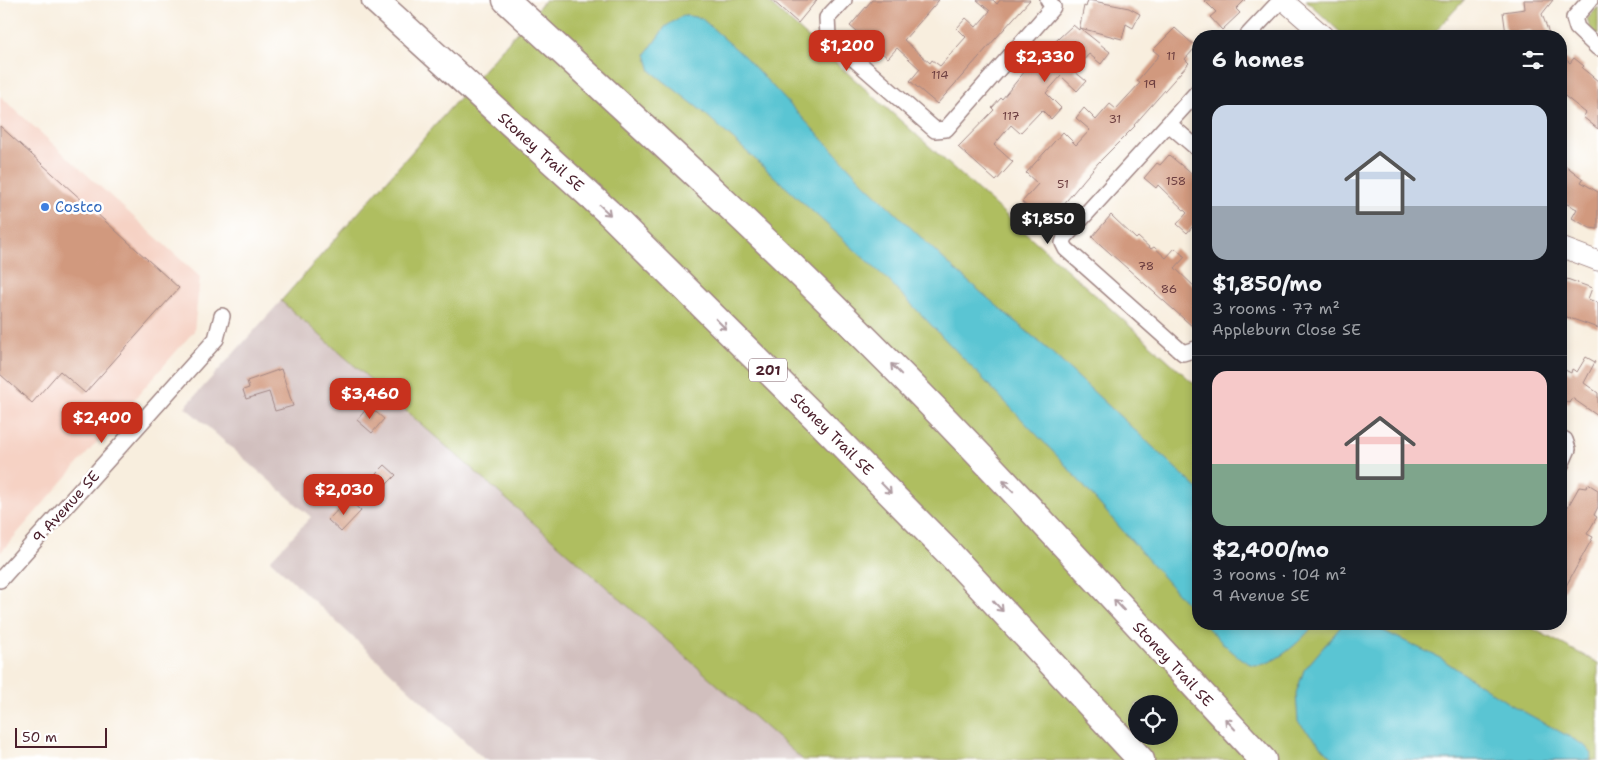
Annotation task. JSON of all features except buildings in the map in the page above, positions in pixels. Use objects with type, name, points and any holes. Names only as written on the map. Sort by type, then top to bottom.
[{"type":"highway","points":[[356,0],[468,99],[495,110]]},
{"type":"highway","name":"Stoney Trail SE","points":[[375,0],[608,212],[821,422],[951,555],[1141,760]]},
{"type":"highway","name":"Stoney Trail SE","points":[[506,0],[660,142],[871,343],[1013,491],[1263,760]]},
{"type":"street","points":[[844,0],[827,18],[828,36],[935,130],[946,129],[1054,7],[1048,0]]},
{"type":"street","points":[[1253,30],[1282,0],[1317,30]]},
{"type":"street","points":[[1590,0],[1574,18],[1577,28],[1598,48]]},
{"type":"street","points":[[1192,98],[1065,237],[1063,243],[1066,249],[1183,353],[1192,350]]},
{"type":"street","points":[[1169,124],[1192,144]]},
{"type":"street","points":[[1567,249],[1598,261]]},
{"type":"street","name":"9 Avenue SE","points":[[0,580],[216,339],[222,316]]},
{"type":"shaded area","points":[[0,96],[200,277],[194,331],[0,553]]},
{"type":"shaded area","points":[[281,301],[803,760],[485,760],[270,560],[311,517],[185,407]]},
{"type":"green space","points":[[545,0],[766,0],[1192,382],[1192,630],[1535,630],[1598,663],[1598,760],[803,760],[281,301]]},
{"type":"green space","points":[[1306,0],[1464,0],[1436,30],[1338,30]]},
{"type":"green space","points":[[1598,7],[1598,35],[1590,28],[1587,19]]},
{"type":"water","points":[[683,15],[701,18],[744,56],[862,181],[956,271],[1051,352],[1192,483],[1192,610],[1061,460],[888,280],[702,111],[651,71],[646,54],[665,27]]},
{"type":"water","points":[[1210,630],[1310,630],[1285,653],[1265,664],[1256,665],[1248,663],[1238,656]]},
{"type":"water","points":[[1338,630],[1382,630],[1440,658],[1508,703],[1584,745],[1592,754],[1590,760],[1335,760],[1298,722],[1296,693],[1304,670]]},
{"type":"place","name":"Costco","points":[[45,207]]}]
